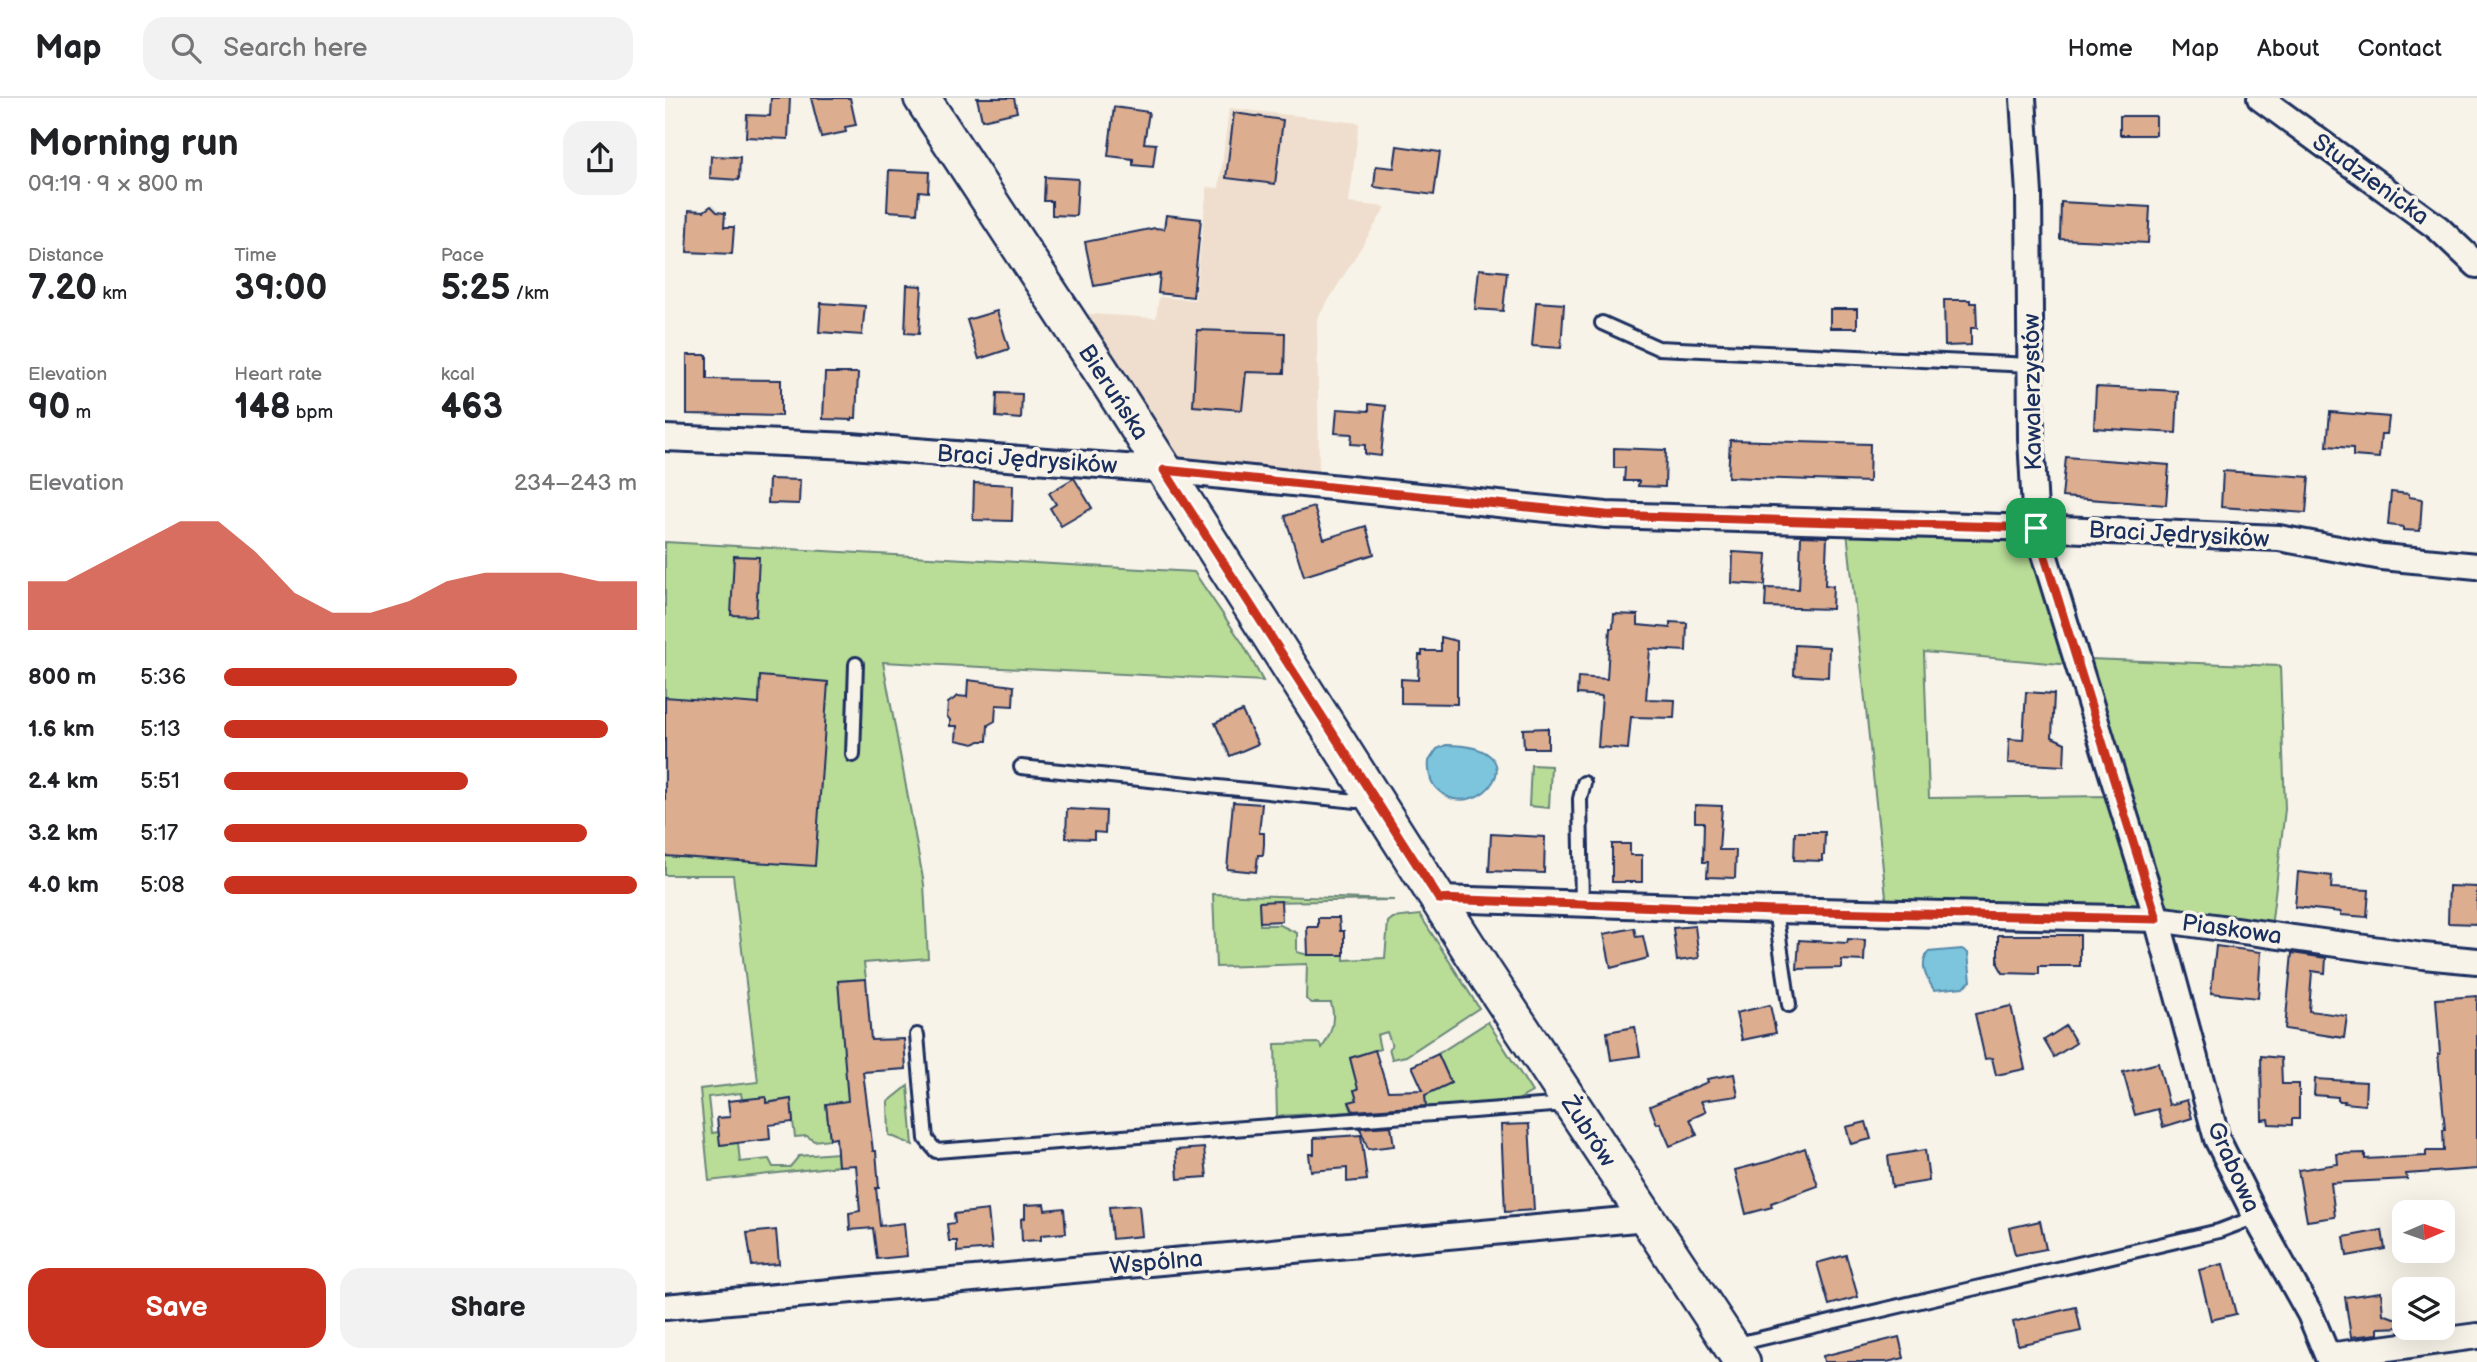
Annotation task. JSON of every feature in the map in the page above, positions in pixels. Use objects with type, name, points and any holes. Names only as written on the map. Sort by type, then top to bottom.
[{"type":"main road","name":"Bieruńska","points":[[922,98],[1439,899]]},
{"type":"main road","name":"Żubrów","points":[[1439,899],[1736,1354]]},
{"type":"street","name":"Kawalerzystów","points":[[2023,98],[2029,194],[2036,528],[2157,919]]},
{"type":"street","name":"Studzienicka","points":[[2260,98],[2438,228],[2477,265]]},
{"type":"street","name":"Braci Jędrysików","points":[[665,438],[851,446],[1164,470],[1606,515],[2279,538],[2382,557],[2477,566]]},
{"type":"street","name":"Piaskowa","points":[[1439,899],[1775,911],[2157,919],[2477,961]]},
{"type":"street","name":"Grabowa","points":[[2157,919],[2217,1139],[2256,1217],[2310,1314],[2329,1359]]},
{"type":"street","name":"Wspólna","points":[[665,1307],[1647,1218]]},
{"type":"street","points":[[2329,1359],[2477,1336]]},
{"type":"lane","points":[[1602,323],[1658,348],[2031,365]]},
{"type":"lane","points":[[853,755],[856,664]]},
{"type":"lane","points":[[1021,767],[1356,801]]},
{"type":"lane","points":[[1582,903],[1580,799],[1584,783]]},
{"type":"lane","points":[[1775,911],[1789,1005]]},
{"type":"lane","points":[[917,1035],[926,1139],[936,1150],[1571,1104]]},
{"type":"lane","points":[[1736,1354],[2219,1231],[2256,1217]]},
{"type":"shaded area","points":[[1229,108],[1359,123],[1349,203],[1386,207],[1317,319],[1319,476],[1169,461],[1074,313],[1156,318],[1159,297],[1195,300],[1207,187],[1219,188]]},
{"type":"green space","points":[[1847,531],[2032,534],[2072,665],[1924,652],[1929,798],[2113,796],[2149,912],[1887,906]]},
{"type":"green space","points":[[665,542],[1194,572],[1243,644],[1263,681],[883,662],[924,884],[928,958],[864,963],[866,979],[839,981],[849,1101],[826,1104],[830,1139],[814,1141],[807,1136],[795,1137],[790,1099],[766,1103],[765,1097],[742,1100],[741,1093],[708,1097],[712,1133],[719,1132],[721,1145],[738,1143],[740,1162],[769,1159],[773,1167],[790,1167],[799,1156],[837,1153],[838,1166],[709,1181],[700,1089],[758,1082],[733,875],[665,875]]},
{"type":"green space","points":[[2088,659],[2280,666],[2285,809],[2271,928],[2160,914]]},
{"type":"green space","points":[[1531,765],[1551,766],[1549,808],[1529,806]]},
{"type":"green space","points":[[1213,894],[1394,900],[1260,902],[1260,925],[1280,925],[1297,933],[1297,952],[1308,955],[1344,955],[1344,960],[1385,958],[1388,922],[1393,918],[1420,915],[1479,1008],[1406,1056],[1392,1059],[1389,1048],[1392,1046],[1387,1032],[1377,1035],[1380,1049],[1350,1058],[1354,1073],[1363,1088],[1354,1091],[1357,1100],[1349,1103],[1352,1112],[1277,1116],[1275,1044],[1319,1043],[1322,1048],[1332,1027],[1331,1003],[1312,1003],[1306,999],[1307,964],[1216,967]]},
{"type":"green space","points":[[1488,1022],[1532,1092],[1516,1101],[1426,1107],[1425,1095],[1451,1083],[1438,1054]]},
{"type":"green space","points":[[908,1086],[913,1145],[889,1135],[888,1102]]},
{"type":"water","points":[[1446,745],[1475,748],[1491,757],[1497,769],[1493,781],[1484,792],[1470,799],[1454,799],[1433,785],[1429,761],[1437,749]]},
{"type":"water","points":[[1962,949],[1968,953],[1971,981],[1963,987],[1934,990],[1924,967],[1928,952]]},
{"type":"building","points":[[771,98],[790,98],[788,139],[746,137],[747,115],[770,116]]},
{"type":"building","points":[[811,98],[850,98],[856,125],[845,127],[846,132],[821,137]]},
{"type":"building","points":[[977,98],[1014,98],[1017,112],[982,120]]},
{"type":"building","points":[[1114,107],[1149,112],[1144,143],[1156,144],[1153,167],[1133,165],[1133,159],[1108,156]]},
{"type":"building","points":[[1234,113],[1283,120],[1275,184],[1226,178]]},
{"type":"building","points":[[2120,116],[2156,116],[2156,135],[2120,135]]},
{"type":"building","points":[[1397,146],[1440,152],[1434,195],[1374,187],[1376,166],[1394,168]]},
{"type":"building","points":[[711,156],[740,157],[739,180],[710,178]]},
{"type":"building","points":[[889,170],[929,172],[928,192],[919,191],[917,213],[887,211]]},
{"type":"building","points":[[1045,177],[1078,179],[1076,216],[1052,215],[1052,201],[1044,201]]},
{"type":"building","points":[[2061,202],[2150,207],[2148,243],[2060,239]]},
{"type":"building","points":[[711,206],[717,212],[725,213],[724,227],[734,227],[732,254],[687,252],[689,210],[704,211]]},
{"type":"building","points":[[1166,215],[1201,219],[1193,297],[1158,293],[1160,274],[1094,286],[1085,242],[1155,228],[1164,229]]},
{"type":"building","points":[[1479,269],[1507,272],[1503,311],[1475,309]]},
{"type":"building","points":[[907,285],[922,286],[919,334],[905,333]]},
{"type":"building","points":[[1944,300],[1970,300],[1970,303],[1976,303],[1977,328],[1971,328],[1971,345],[1945,346]]},
{"type":"building","points":[[1536,302],[1564,304],[1561,348],[1532,346]]},
{"type":"building","points":[[821,303],[865,306],[862,335],[819,332]]},
{"type":"building","points":[[1830,309],[1857,309],[1857,328],[1830,328]]},
{"type":"building","points":[[997,311],[1009,349],[979,359],[967,320]]},
{"type":"building","points":[[1197,330],[1285,333],[1284,373],[1246,372],[1242,410],[1193,406]]},
{"type":"building","points":[[687,355],[707,355],[707,379],[781,380],[781,416],[687,414]]},
{"type":"building","points":[[825,373],[858,373],[856,418],[823,419]]},
{"type":"building","points":[[2096,387],[2178,391],[2176,433],[2094,428]]},
{"type":"building","points":[[997,393],[1022,394],[1021,419],[996,417]]},
{"type":"building","points":[[1369,404],[1386,406],[1381,456],[1365,454],[1365,445],[1351,444],[1352,434],[1335,433],[1337,409],[1369,411]]},
{"type":"building","points":[[2330,412],[2389,417],[2387,434],[2381,434],[2379,458],[2353,456],[2353,448],[2327,446]]},
{"type":"building","points":[[1730,440],[1870,444],[1869,482],[1728,477]]},
{"type":"building","points":[[1614,448],[1666,450],[1665,487],[1638,486],[1639,481],[1624,481],[1625,468],[1614,468]]},
{"type":"building","points":[[2066,457],[2169,465],[2166,505],[2062,497]]},
{"type":"building","points":[[2223,471],[2309,477],[2306,513],[2221,507]]},
{"type":"building","points":[[1074,478],[1092,508],[1061,526],[1050,508],[1056,504],[1049,493]]},
{"type":"building","points":[[769,479],[800,480],[799,504],[768,503]]},
{"type":"building","points":[[974,483],[1013,485],[1012,521],[973,520]]},
{"type":"building","points":[[2391,492],[2422,499],[2420,531],[2403,530],[2403,527],[2388,525]]},
{"type":"building","points":[[1314,507],[1324,539],[1366,526],[1374,554],[1304,576],[1285,516]]},
{"type":"building","points":[[1801,536],[1827,537],[1825,585],[1833,586],[1832,609],[1765,607],[1766,588],[1799,589]]},
{"type":"building","points":[[1733,552],[1767,554],[1765,585],[1732,583]]},
{"type":"building","points":[[734,556],[759,557],[756,616],[731,615]]},
{"type":"building","points":[[1614,614],[1638,615],[1638,625],[1670,628],[1670,622],[1687,623],[1686,651],[1650,649],[1646,699],[1675,700],[1674,718],[1631,717],[1628,749],[1598,747],[1602,696],[1577,694],[1578,677],[1607,679],[1610,628],[1613,628]]},
{"type":"building","points":[[1441,637],[1457,641],[1457,704],[1401,703],[1401,679],[1418,680],[1419,655],[1422,655],[1422,651],[1441,651]]},
{"type":"building","points":[[1795,645],[1829,647],[1828,677],[1794,675]]},
{"type":"building","points":[[760,676],[828,682],[815,866],[665,856],[665,697],[759,704]]},
{"type":"building","points":[[968,680],[1014,686],[1013,706],[996,705],[995,721],[988,725],[987,741],[974,744],[956,740],[957,726],[950,726],[947,716],[948,703],[958,696],[967,697]]},
{"type":"building","points":[[2026,692],[2054,694],[2052,737],[2065,743],[2064,766],[2008,763],[2009,739],[2023,740]]},
{"type":"building","points":[[1242,711],[1258,744],[1230,756],[1215,723]]},
{"type":"building","points":[[1548,728],[1548,748],[1524,748],[1523,729]]},
{"type":"building","points":[[1233,802],[1262,804],[1259,833],[1264,833],[1264,844],[1263,855],[1258,855],[1256,872],[1227,869]]},
{"type":"building","points":[[1695,805],[1722,806],[1719,850],[1736,850],[1735,878],[1707,877],[1708,862],[1703,862],[1704,822],[1695,822]]},
{"type":"building","points":[[1067,809],[1106,811],[1105,833],[1094,832],[1094,839],[1066,838]]},
{"type":"building","points":[[1795,832],[1825,832],[1822,861],[1794,860]]},
{"type":"building","points":[[1491,834],[1545,837],[1544,873],[1489,871]]},
{"type":"building","points":[[1612,844],[1630,844],[1630,855],[1642,855],[1642,882],[1612,882]]},
{"type":"building","points":[[2298,872],[2332,876],[2331,888],[2369,890],[2367,917],[2295,907]]},
{"type":"building","points":[[2449,886],[2477,887],[2477,924],[2448,923]]},
{"type":"building","points":[[1281,901],[1282,921],[1260,922],[1259,902]]},
{"type":"building","points":[[1318,918],[1339,918],[1340,931],[1344,931],[1344,955],[1308,955],[1307,927],[1318,927]]},
{"type":"building","points":[[1695,926],[1699,958],[1677,961],[1673,928]]},
{"type":"building","points":[[1634,928],[1636,937],[1643,936],[1648,958],[1611,968],[1604,934]]},
{"type":"building","points":[[1998,935],[2080,935],[2080,966],[2039,966],[2039,974],[2003,973],[1998,964]]},
{"type":"building","points":[[1848,939],[1865,940],[1864,961],[1842,960],[1842,968],[1797,969],[1799,940],[1847,943]]},
{"type":"building","points":[[2216,946],[2261,952],[2258,998],[2211,993]]},
{"type":"building","points":[[2292,953],[2326,958],[2325,973],[2312,971],[2309,1011],[2347,1016],[2344,1038],[2285,1029]]},
{"type":"building","points":[[866,979],[871,1040],[904,1039],[906,1069],[863,1072],[873,1151],[876,1151],[880,1226],[904,1223],[907,1256],[877,1259],[873,1228],[850,1230],[849,1213],[860,1211],[856,1165],[838,1166],[836,1138],[830,1139],[826,1104],[848,1101],[838,981]]},
{"type":"building","points":[[2477,996],[2477,1169],[2406,1174],[2407,1179],[2331,1183],[2335,1217],[2307,1221],[2298,1170],[2338,1164],[2337,1154],[2365,1153],[2365,1159],[2426,1156],[2426,1151],[2444,1151],[2445,1130],[2436,999]]},
{"type":"building","points":[[1770,1005],[1776,1033],[1742,1040],[1736,1013]]},
{"type":"building","points":[[2011,1006],[2025,1069],[1996,1075],[1992,1058],[1985,1059],[1975,1014]]},
{"type":"building","points":[[2066,1026],[2076,1043],[2054,1057],[2044,1040]]},
{"type":"building","points":[[1635,1027],[1640,1056],[1611,1060],[1607,1032]]},
{"type":"building","points":[[1375,1050],[1388,1091],[1423,1090],[1412,1066],[1438,1054],[1451,1083],[1425,1095],[1426,1106],[1353,1111],[1349,1102],[1357,1100],[1354,1090],[1358,1089],[1350,1058]]},
{"type":"building","points":[[2261,1056],[2281,1058],[2282,1084],[2299,1084],[2299,1119],[2292,1119],[2292,1125],[2269,1124],[2268,1119],[2262,1120]]},
{"type":"building","points":[[2158,1063],[2169,1105],[2187,1100],[2192,1118],[2163,1127],[2158,1109],[2135,1115],[2123,1072]]},
{"type":"building","points":[[1734,1074],[1738,1096],[1701,1101],[1706,1112],[1690,1119],[1697,1135],[1670,1146],[1650,1106],[1708,1082],[1707,1079]]},
{"type":"building","points":[[2315,1079],[2366,1082],[2365,1105],[2344,1103],[2345,1101],[2338,1101],[2338,1097],[2314,1095]]},
{"type":"building","points":[[766,1097],[766,1103],[791,1099],[793,1122],[769,1125],[770,1139],[720,1145],[717,1118],[730,1117],[728,1101]]},
{"type":"building","points":[[1866,1122],[1871,1139],[1851,1144],[1846,1127]]},
{"type":"building","points":[[1529,1124],[1534,1210],[1505,1212],[1501,1125]]},
{"type":"building","points":[[1391,1126],[1394,1146],[1368,1149],[1360,1128]]},
{"type":"building","points":[[1361,1135],[1367,1180],[1347,1182],[1347,1168],[1311,1171],[1309,1154],[1314,1154],[1314,1138]]},
{"type":"building","points":[[1204,1148],[1207,1177],[1178,1179],[1176,1150]]},
{"type":"building","points":[[1805,1148],[1818,1186],[1771,1203],[1772,1207],[1746,1214],[1735,1170]]},
{"type":"building","points":[[1925,1150],[1929,1181],[1892,1187],[1888,1156]]},
{"type":"building","points":[[1044,1204],[1045,1210],[1064,1208],[1066,1233],[1041,1235],[1041,1240],[1022,1241],[1021,1219],[1025,1218],[1025,1205]]},
{"type":"building","points":[[1139,1205],[1142,1236],[1112,1239],[1109,1207]]},
{"type":"building","points":[[988,1210],[992,1249],[957,1252],[957,1241],[949,1241],[947,1224],[955,1223],[954,1214]]},
{"type":"building","points":[[2040,1221],[2046,1249],[2015,1255],[2009,1228]]},
{"type":"building","points":[[776,1230],[779,1264],[752,1266],[747,1233]]},
{"type":"building","points":[[2382,1230],[2385,1249],[2347,1256],[2344,1237]]},
{"type":"building","points":[[1846,1255],[1858,1297],[1829,1305],[1817,1263]]},
{"type":"building","points":[[2223,1264],[2236,1314],[2211,1320],[2199,1270]]},
{"type":"building","points":[[2381,1292],[2383,1314],[2392,1317],[2392,1327],[2378,1328],[2378,1334],[2351,1337],[2345,1297]]},
{"type":"building","points":[[2076,1307],[2081,1331],[2018,1345],[2013,1322]]},
{"type":"building","points":[[1899,1337],[1904,1358],[1887,1362],[1824,1362],[1823,1356]]},
{"type":"route","points":[[1164,470],[1606,515],[2036,528],[2157,919],[1775,911],[1439,899],[1164,470]]}]
